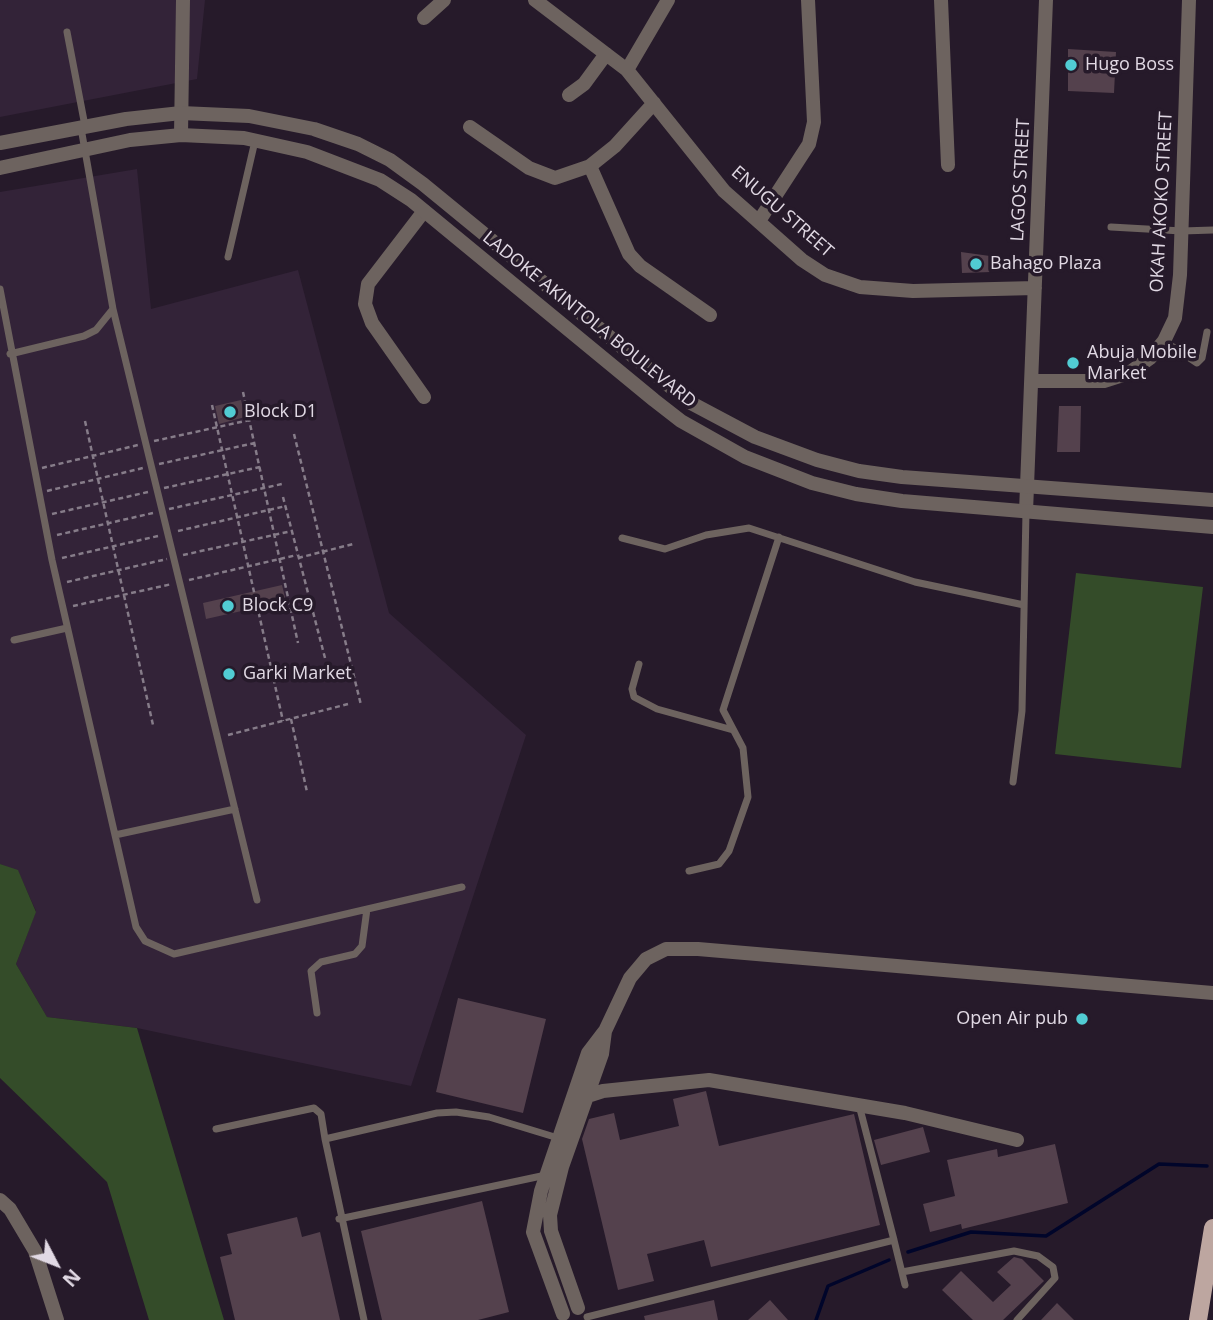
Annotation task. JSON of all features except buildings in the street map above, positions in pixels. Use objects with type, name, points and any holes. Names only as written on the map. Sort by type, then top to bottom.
[{"type":"main road","points":[[1198,1320],[1213,1228]]},
{"type":"street","points":[[181,135],[183,0]]},
{"type":"street","points":[[424,19],[444,0]]},
{"type":"street","name":"ENUGU STREET","points":[[535,0],[627,70],[724,191],[802,260],[825,275],[860,288],[913,291],[1035,288]]},
{"type":"street","points":[[627,70],[668,0]]},
{"type":"street","points":[[759,221],[810,144],[814,122],[808,0]]},
{"type":"street","points":[[941,0],[947,165]]},
{"type":"street","name":"LAGOS STREET","points":[[1026,512],[1046,0]]},
{"type":"street","name":"OKAH AKOKO STREET","points":[[1032,381],[1104,381],[1129,373],[1150,358],[1164,341],[1175,318],[1182,231],[1189,0]]},
{"type":"street","points":[[569,95],[584,84],[606,54]]},
{"type":"street","points":[[470,127],[529,169],[546,176],[567,176],[590,166],[615,146],[654,103]]},
{"type":"street","name":"LADOKE AKINTOLA BOULEVARD","points":[[0,143],[83,127],[181,113],[249,116],[314,130],[358,144],[390,160],[423,184],[675,391],[723,422],[755,437],[817,460],[859,471],[1026,488],[1213,500]]},
{"type":"street","name":"LADOKE AKINTOLA BOULEVARD","points":[[0,168],[130,140],[181,135],[256,141],[307,152],[350,166],[380,180],[424,211],[681,421],[745,457],[812,483],[856,494],[1026,512],[1213,527]]},
{"type":"street","points":[[590,166],[629,254],[640,266],[710,314]]},
{"type":"street","points":[[424,211],[368,284],[365,303],[372,323],[424,397]]},
{"type":"street","points":[[563,1317],[533,1233],[546,1175],[588,1053],[605,1031],[630,978],[646,959],[666,949],[698,949],[1213,993]]},
{"type":"street","points":[[584,1315],[551,1231],[550,1215],[562,1167],[602,1054],[605,1031]]},
{"type":"street","points":[[572,1101],[603,1091],[709,1080],[859,1105],[1017,1140]]},
{"type":"street","points":[[0,1200],[10,1209],[35,1251],[57,1320]]},
{"type":"street","points":[[563,1317],[569,1308],[584,1315]]},
{"type":"lane","points":[[67,32],[113,309],[257,900]]},
{"type":"lane","points":[[228,257],[256,141]]},
{"type":"lane","points":[[1111,227],[1213,230]]},
{"type":"lane","points":[[0,289],[10,354],[67,628],[136,927],[145,941],[173,954],[462,887]]},
{"type":"lane","points":[[10,354],[84,336],[96,330],[113,309]]},
{"type":"lane","points":[[1164,341],[1197,363],[1202,358],[1207,332]]},
{"type":"lane","points":[[1013,782],[1022,711],[1026,512]]},
{"type":"lane","points":[[622,538],[664,549],[730,529],[749,528],[915,582],[1024,605]]},
{"type":"lane","points":[[689,871],[719,864],[729,851],[748,797],[743,748],[723,710],[779,537]]},
{"type":"lane","points":[[14,640],[67,628]]},
{"type":"lane","points":[[639,664],[632,689],[634,698],[657,709],[733,730]]},
{"type":"lane","points":[[115,835],[235,809]]},
{"type":"lane","points":[[317,1013],[311,971],[321,962],[355,954],[366,938],[367,909]]},
{"type":"lane","points":[[859,1105],[905,1284]]},
{"type":"lane","points":[[216,1129],[314,1108],[321,1114],[339,1219],[364,1320]]},
{"type":"lane","points":[[324,1139],[437,1113],[456,1112],[489,1117],[558,1138]]},
{"type":"lane","points":[[339,1219],[546,1175]]},
{"type":"lane","points":[[584,1315],[894,1240]]},
{"type":"lane","points":[[902,1272],[1014,1251],[1038,1256],[1053,1267],[1055,1278],[1017,1320]]},
{"type":"path","points":[[243,391],[298,643]]},
{"type":"path","points":[[212,405],[284,721]]},
{"type":"path","points":[[85,421],[153,725]]},
{"type":"path","points":[[294,434],[361,705]]},
{"type":"path","points":[[265,488],[282,484]]},
{"type":"path","points":[[284,496],[325,657]]},
{"type":"path","points":[[269,511],[286,506]]},
{"type":"path","points":[[274,535],[292,531]]},
{"type":"path","points":[[280,559],[353,544]]},
{"type":"path","points":[[218,738],[348,704]]},
{"type":"path","points":[[291,719],[307,792]]},
{"type":"shaded area","points":[[0,0],[205,0],[197,79],[0,117]]},
{"type":"shaded area","name":"Garki Market","points":[[137,169],[151,309],[298,270],[389,613],[526,735],[411,1086],[137,1028],[47,1017],[16,964],[36,911],[18,871],[0,864],[0,192]]},
{"type":"green space","points":[[1076,573],[1203,587],[1181,768],[1055,754]]},
{"type":"green space","points":[[0,864],[18,870],[36,912],[16,964],[47,1017],[137,1028],[224,1320],[149,1320],[107,1182],[0,1078]]},
{"type":"waterway","points":[[908,1252],[971,1232],[1046,1236],[1159,1164],[1207,1166]]},
{"type":"waterway","points":[[816,1320],[828,1286],[889,1260]]},
{"type":"place","name":"Hugo Boss","points":[[1071,65]]},
{"type":"place","name":"Bahago Plaza","points":[[976,264]]},
{"type":"place","name":"Abuja Mobile Market","points":[[1073,363]]},
{"type":"place","name":"Block D1","points":[[230,412]]},
{"type":"place","name":"Block C9","points":[[228,606]]},
{"type":"place","name":"Garki Market","points":[[229,674]]},
{"type":"place","name":"Open Air pub","points":[[1082,1019]]}]
